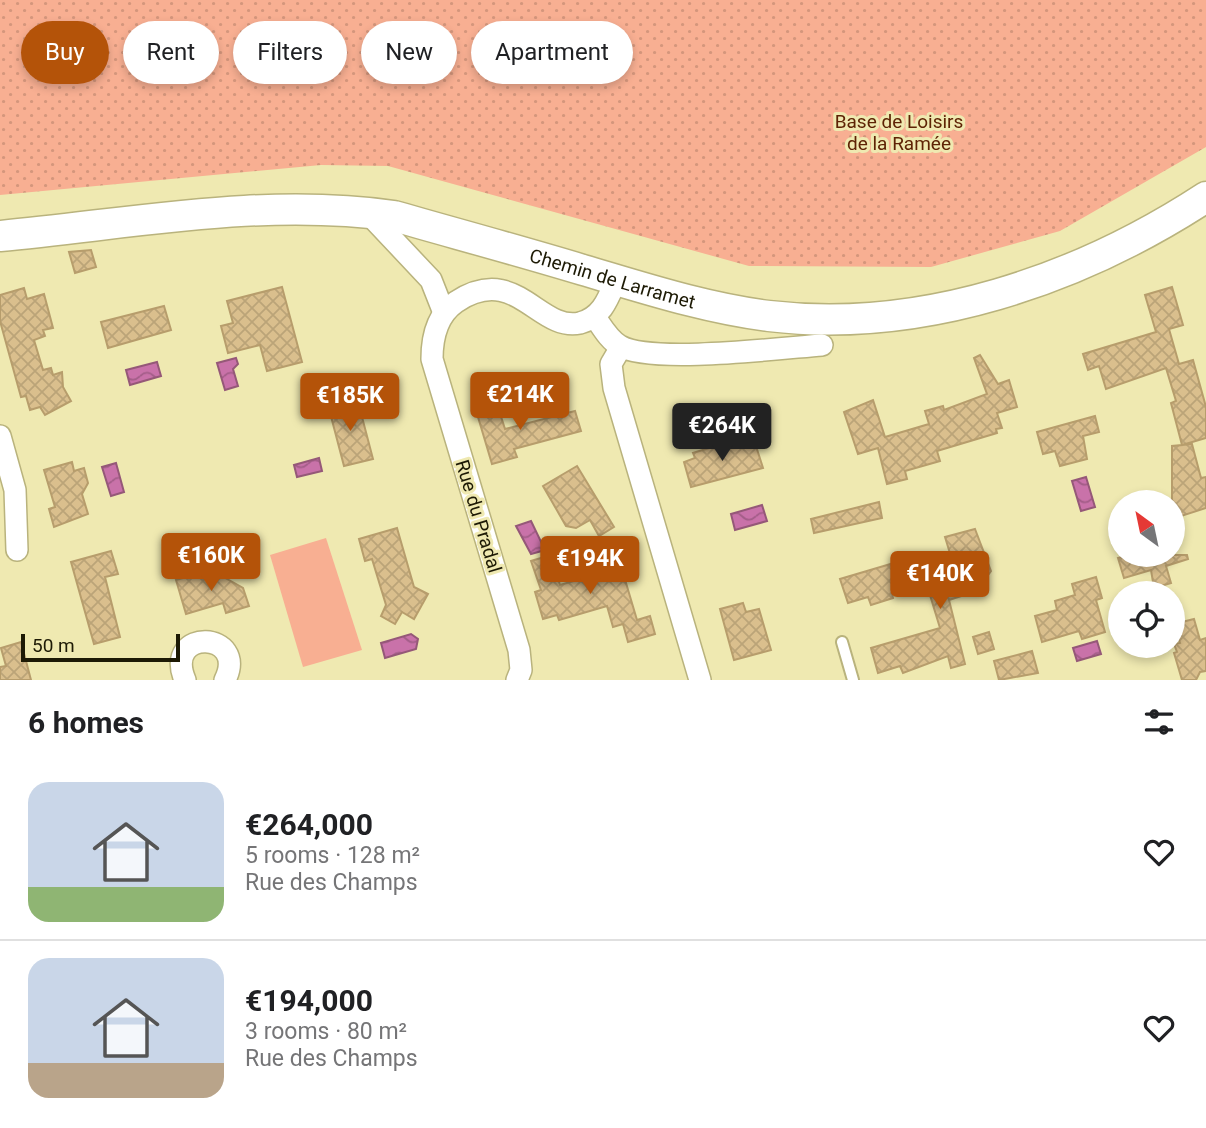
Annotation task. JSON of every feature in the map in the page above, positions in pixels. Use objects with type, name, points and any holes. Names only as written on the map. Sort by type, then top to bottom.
[{"type":"main road","name":"Chemin de Larramet","points":[[0,236],[266,210],[310,208],[367,212],[394,216],[692,302],[771,316],[849,319],[913,313],[994,295],[1079,266],[1131,242],[1206,197]]},
{"type":"street","points":[[367,212],[432,280],[444,313],[470,295],[495,290],[522,298],[567,323],[595,317],[607,303],[616,280]]},
{"type":"street","name":"Rue du Pradal","points":[[444,313],[432,341],[432,359],[519,650],[521,670],[517,680]]},
{"type":"street","points":[[595,317],[621,347],[652,352],[705,354],[822,345]]},
{"type":"street","points":[[621,347],[611,364],[614,388],[700,680]]},
{"type":"street","points":[[0,436],[15,490],[17,550]]},
{"type":"street","points":[[185,680],[180,667],[183,652],[195,642],[211,641],[225,649],[230,664],[225,680]]},
{"type":"lane","points":[[842,642],[853,680]]},
{"type":"green space","name":"Base de Loisirs de la Ramée","points":[[0,0],[1206,0],[1206,147],[1060,231],[931,267],[749,266],[388,166],[321,165],[0,195]]},
{"type":"green space","points":[[326,538],[362,650],[303,667],[270,555]]},
{"type":"water","points":[[236,358],[238,364],[233,369],[238,386],[225,390],[217,363]]},
{"type":"water","points":[[157,362],[161,376],[130,385],[126,370]]},
{"type":"water","points":[[319,458],[322,471],[297,477],[294,465]]},
{"type":"water","points":[[116,463],[124,492],[111,496],[102,467]]},
{"type":"water","points":[[1086,477],[1095,507],[1081,511],[1072,481]]},
{"type":"water","points":[[762,505],[767,521],[735,530],[731,514]]},
{"type":"water","points":[[531,521],[545,550],[531,554],[516,526]]},
{"type":"water","points":[[411,634],[418,639],[416,649],[385,658],[381,643]]},
{"type":"water","points":[[1097,641],[1101,654],[1077,661],[1073,648]]},
{"type":"building","points":[[91,250],[96,267],[75,273],[69,252]]},
{"type":"building","points":[[282,287],[302,362],[267,371],[260,345],[228,353],[221,326],[233,323],[227,301]]},
{"type":"building","points":[[1172,287],[1183,325],[1169,329],[1179,364],[1193,360],[1206,407],[1206,438],[1182,445],[1171,403],[1176,401],[1166,368],[1106,389],[1099,366],[1088,370],[1083,354],[1156,332],[1145,295]]},
{"type":"building","points":[[24,288],[27,299],[44,294],[53,328],[43,330],[45,336],[34,340],[43,370],[51,368],[53,375],[62,372],[63,387],[71,401],[45,415],[40,407],[30,410],[26,396],[21,397],[0,321],[0,295]]},
{"type":"building","points":[[164,306],[171,330],[108,348],[101,322]]},
{"type":"building","points":[[980,355],[998,384],[1009,380],[1017,407],[997,413],[1002,428],[996,429],[997,433],[937,451],[940,461],[905,471],[907,479],[887,484],[878,448],[858,454],[844,412],[873,400],[885,437],[929,424],[925,411],[943,406],[944,410],[987,394],[974,358]]},
{"type":"building","points":[[351,398],[356,419],[362,417],[373,459],[344,466],[328,405]]},
{"type":"building","points":[[496,401],[505,429],[575,411],[581,431],[514,449],[517,457],[492,464],[475,407]]},
{"type":"building","points":[[1095,416],[1099,432],[1083,436],[1087,459],[1060,466],[1055,451],[1043,454],[1037,432]]},
{"type":"building","points":[[732,441],[734,446],[755,443],[763,468],[691,487],[684,462],[695,458],[693,453]]},
{"type":"building","points":[[1192,444],[1201,478],[1206,477],[1206,508],[1185,515],[1185,490],[1172,490],[1172,446]]},
{"type":"building","points":[[72,462],[74,471],[84,468],[88,483],[82,494],[88,514],[54,527],[49,509],[55,507],[44,470]]},
{"type":"building","points":[[577,466],[614,527],[599,536],[590,520],[576,528],[566,526],[543,486]]},
{"type":"building","points":[[879,502],[882,518],[814,533],[811,519]]},
{"type":"building","points":[[397,528],[414,587],[428,594],[414,619],[402,612],[395,624],[381,616],[386,605],[372,559],[365,561],[359,539]]},
{"type":"building","points":[[975,529],[991,571],[983,582],[965,587],[968,594],[949,600],[965,664],[951,668],[948,656],[903,673],[900,666],[878,673],[871,648],[940,628],[926,582],[956,573],[945,537]]},
{"type":"building","points":[[111,551],[118,574],[105,577],[120,637],[94,644],[71,562]]},
{"type":"building","points":[[551,555],[560,585],[601,573],[598,562],[618,556],[637,620],[650,616],[655,634],[628,642],[623,624],[613,627],[607,606],[559,620],[557,615],[543,619],[535,592],[541,590],[531,561]]},
{"type":"building","points":[[914,557],[922,585],[892,594],[893,598],[871,605],[868,597],[848,603],[840,579]]},
{"type":"building","points":[[1121,567],[1166,567],[1170,581],[1153,581],[1151,570],[1124,578]]},
{"type":"building","points":[[211,570],[243,588],[249,606],[226,613],[223,603],[186,614],[176,580]]},
{"type":"building","points":[[1096,577],[1102,598],[1096,600],[1105,632],[1082,639],[1079,631],[1042,642],[1035,616],[1057,610],[1055,601],[1075,595],[1072,584]]},
{"type":"building","points":[[743,603],[746,612],[759,609],[771,650],[734,660],[720,609]]},
{"type":"building","points":[[1194,619],[1200,640],[1206,638],[1206,671],[1200,672],[1196,680],[1182,680],[1175,658],[1185,658],[1185,621]]},
{"type":"building","points":[[989,632],[994,649],[978,654],[973,637]]},
{"type":"building","points":[[21,642],[31,680],[0,680],[0,667],[6,666],[1,648]]},
{"type":"building","points":[[1032,651],[1038,673],[999,680],[994,661]]}]
